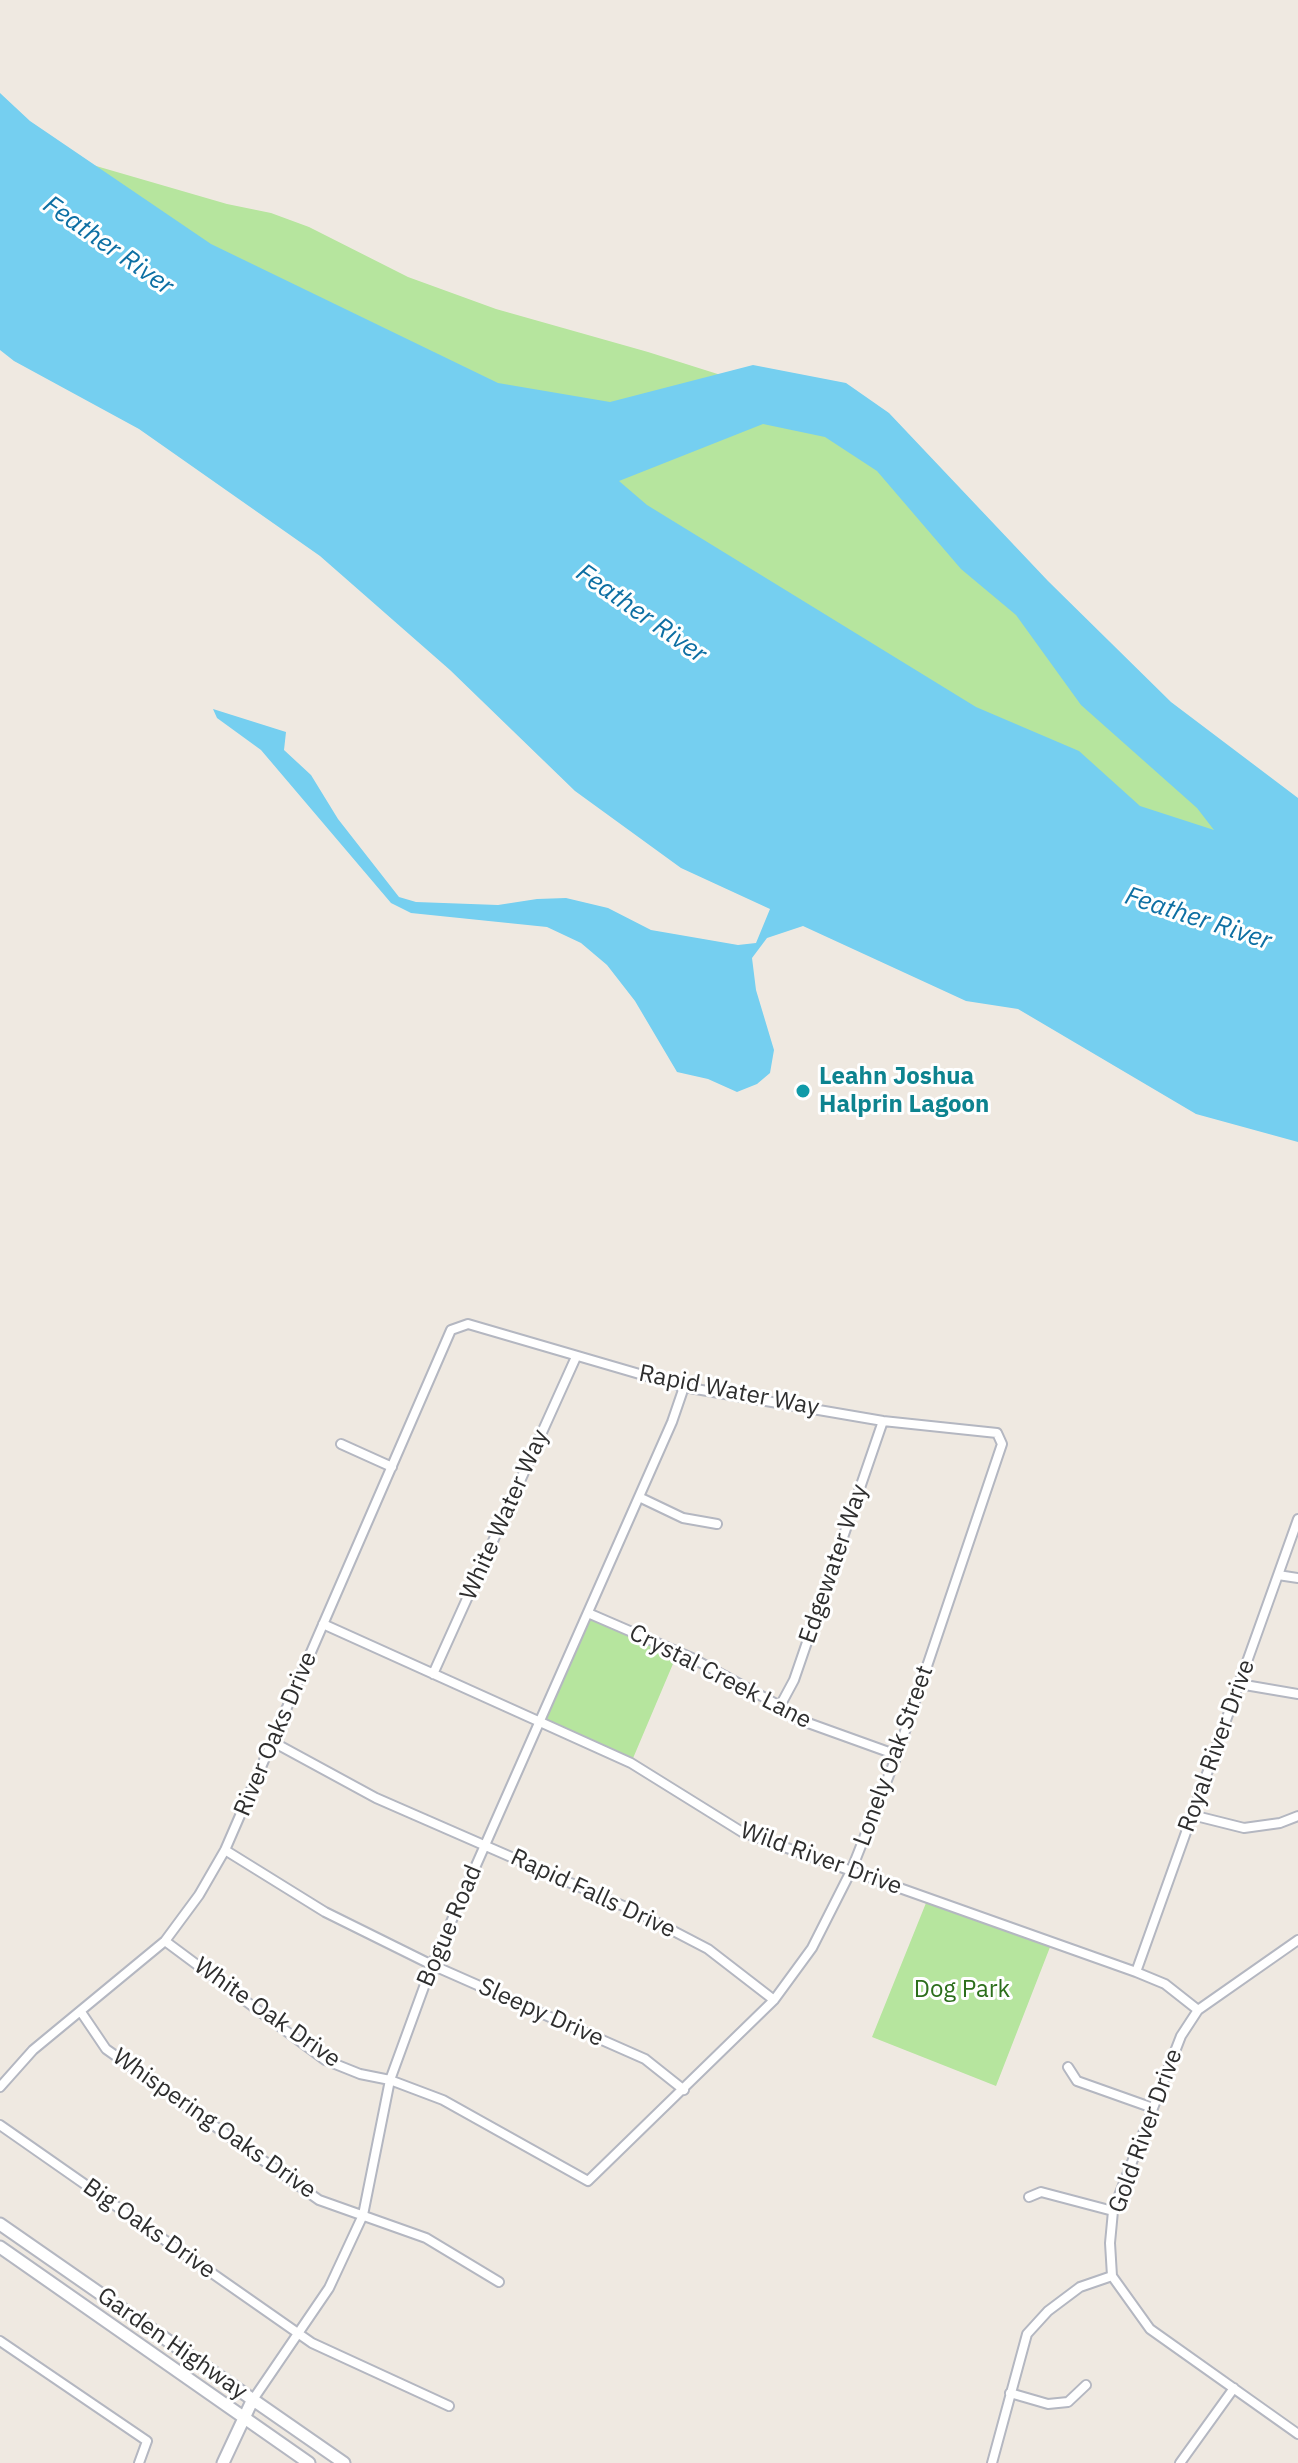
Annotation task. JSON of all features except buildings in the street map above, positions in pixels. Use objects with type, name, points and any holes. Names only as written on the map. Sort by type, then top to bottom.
[{"type":"main road","name":"Garden Highway","points":[[0,2224],[344,2463]]},
{"type":"main road","name":"Garden Highway","points":[[0,2247],[309,2463]]},
{"type":"main road","name":"Bogue Road","points":[[223,2463],[252,2401]]},
{"type":"street","name":"Rapid Water Way","points":[[468,1324],[684,1387],[883,1421],[997,1433]]},
{"type":"street","name":"River Oaks Drive","points":[[0,2087],[33,2050],[165,1941],[199,1895],[225,1850],[451,1330],[468,1324]]},
{"type":"street","name":"White Water Way","points":[[433,1674],[576,1357]]},
{"type":"street","name":"Bogue Road","points":[[252,2401],[329,2288],[363,2215],[390,2080],[432,1965],[672,1422],[684,1387]]},
{"type":"street","name":"Edgewater Way","points":[[780,1706],[794,1680],[883,1421]]},
{"type":"street","name":"Lonely Oak Street","points":[[588,2181],[774,2000],[812,1948],[851,1871],[897,1755],[1002,1444],[997,1433]]},
{"type":"street","points":[[341,1444],[392,1467]]},
{"type":"street","points":[[639,1497],[683,1518],[717,1524]]},
{"type":"street","name":"Royal River Drive","points":[[1136,1972],[1298,1519]]},
{"type":"street","points":[[1278,1575],[1298,1578]]},
{"type":"street","name":"Crystal Creek Lane","points":[[588,1613],[692,1658],[780,1706],[797,1719],[897,1755]]},
{"type":"street","name":"Wild River Drive","points":[[323,1624],[631,1763],[742,1832],[1136,1972],[1165,1984],[1198,2010]]},
{"type":"street","points":[[1239,1684],[1298,1694]]},
{"type":"street","name":"Rapid Falls Drive","points":[[273,1742],[376,1798],[637,1912],[708,1949],[774,2000]]},
{"type":"street","points":[[1192,1815],[1244,1828],[1280,1823],[1298,1816]]},
{"type":"street","name":"Sleepy Drive","points":[[225,1850],[325,1912],[432,1965],[645,2059],[684,2090]]},
{"type":"street","name":"Gold River Drive","points":[[1112,2276],[1110,2243],[1113,2211],[1181,2036],[1198,2010],[1298,1940]]},
{"type":"street","name":"White Oak Drive","points":[[165,1941],[325,2060],[443,2100],[588,2181]]},
{"type":"street","name":"Whispering Oaks Drive","points":[[81,2012],[106,2049],[319,2200],[426,2238],[499,2282]]},
{"type":"street","points":[[1068,2067],[1077,2081],[1153,2108]]},
{"type":"street","name":"Big Oaks Drive","points":[[0,2125],[297,2334],[449,2406]]},
{"type":"street","points":[[1029,2197],[1041,2192],[1113,2211]]},
{"type":"street","points":[[992,2463],[1027,2334],[1048,2311],[1080,2287],[1112,2276],[1150,2329],[1298,2434]]},
{"type":"street","points":[[0,2341],[147,2441],[139,2463]]},
{"type":"street","points":[[1010,2393],[1048,2404],[1068,2402],[1086,2385]]},
{"type":"street","points":[[1180,2463],[1234,2388]]},
{"type":"green space","points":[[72,159],[227,204],[271,213],[309,227],[408,277],[496,309],[648,352],[822,407],[1257,842],[1096,811],[354,346]]},
{"type":"green space","points":[[588,1613],[678,1652],[631,1763],[539,1721]]},
{"type":"green space","name":"Dog Park","points":[[928,1898],[1052,1942],[996,2086],[872,2037]]},
{"type":"water","name":"Feather River","points":[[0,93],[30,121],[211,244],[498,383],[610,402],[753,365],[846,383],[889,413],[1048,581],[1171,702],[1298,798],[1298,1142],[1196,1114],[1018,1009],[966,1001],[803,926],[767,938],[752,958],[756,990],[774,1050],[770,1073],[757,1084],[737,1092],[708,1079],[677,1072],[635,1001],[607,965],[581,943],[547,927],[411,913],[391,903],[261,750],[217,718],[213,709],[286,732],[284,750],[311,775],[338,819],[399,897],[416,902],[498,905],[566,898],[608,908],[651,930],[738,945],[756,943],[770,909],[681,868],[575,791],[450,670],[320,556],[139,429],[14,361],[0,350]],"holes":[[[763,424],[825,437],[877,471],[961,569],[1016,615],[1081,705],[1197,808],[1214,830],[1140,806],[1079,751],[976,707],[647,505],[619,481]]]},
{"type":"place","name":"Leahn Joshua Halprin Lagoon","points":[[803,1091]]}]
